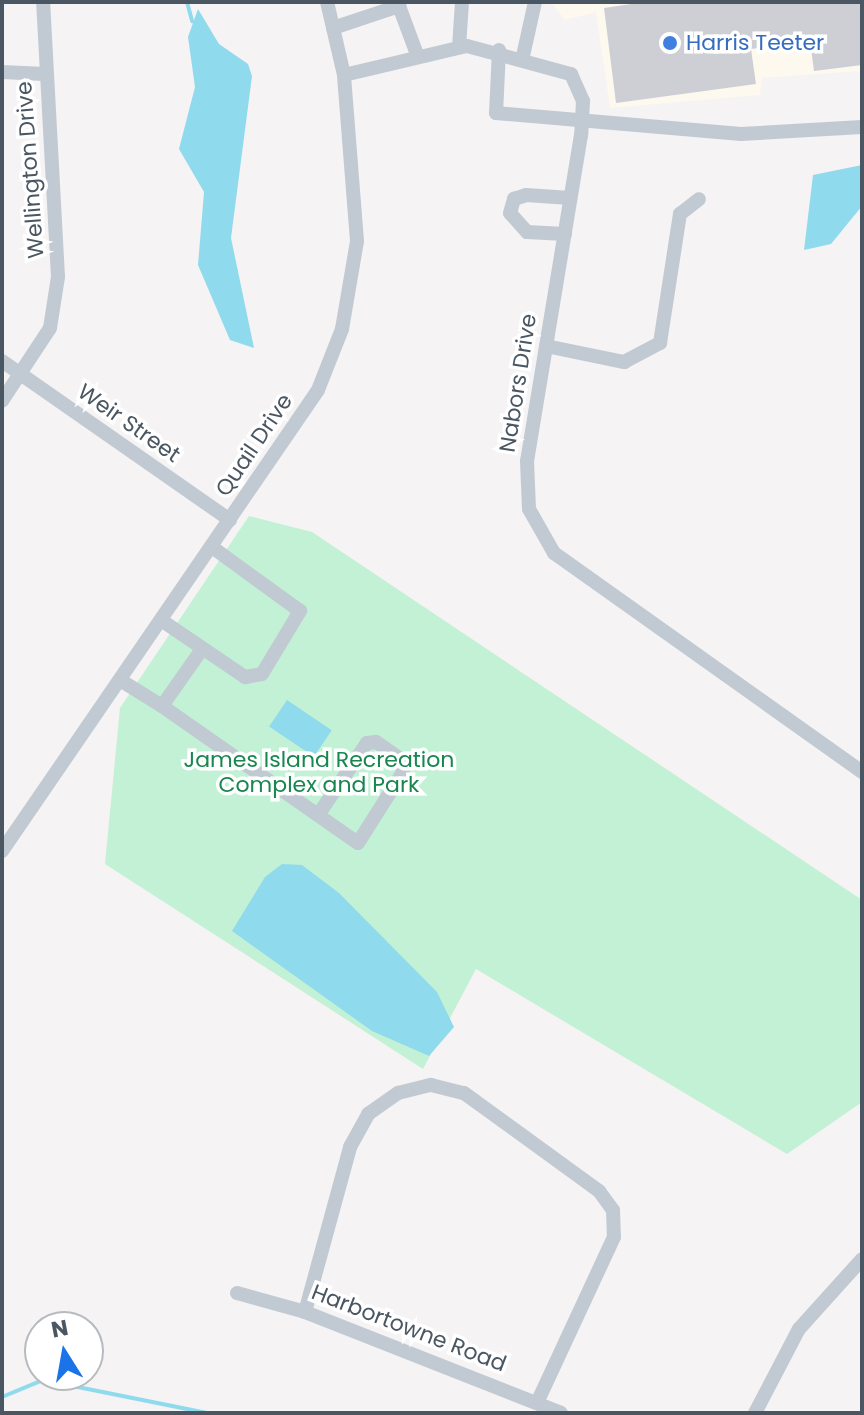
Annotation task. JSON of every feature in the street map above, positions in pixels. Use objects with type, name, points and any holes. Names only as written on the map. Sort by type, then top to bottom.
[{"type":"street","name":"Wellington Drive","points":[[2,401],[22,375],[50,328],[58,277],[43,2]]},
{"type":"street","name":"Quail Drive","points":[[2,851],[318,390],[342,329],[357,241],[344,75],[327,2]]},
{"type":"street","points":[[459,47],[462,2]]},
{"type":"street","points":[[523,56],[535,2]]},
{"type":"street","points":[[333,28],[399,6],[418,57]]},
{"type":"street","name":"Nabors Drive","points":[[344,75],[459,47],[499,50],[571,74],[582,118],[527,461],[529,509],[554,553],[862,772]]},
{"type":"street","points":[[499,50],[496,113],[741,134],[862,127]]},
{"type":"street","points":[[2,72],[45,74]]},
{"type":"street","points":[[565,234],[527,232],[510,213],[514,199],[526,195],[570,198]]},
{"type":"street","points":[[546,346],[624,362],[660,343],[680,214],[699,199]]},
{"type":"street","name":"Weir Street","points":[[2,361],[230,520]]},
{"type":"street","points":[[161,620],[202,649],[254,678],[300,618],[297,603],[212,547]]},
{"type":"street","points":[[162,706],[202,649]]},
{"type":"street","points":[[120,680],[358,843],[403,772],[402,760],[376,742],[367,743],[318,815]]},
{"type":"street","points":[[305,1312],[350,1147],[368,1114],[398,1093],[431,1085],[464,1093],[599,1191],[613,1210],[614,1237],[538,1401]]},
{"type":"street","points":[[755,1413],[799,1329],[862,1259]]},
{"type":"street","name":"Harbortowne Road","points":[[237,1293],[305,1312],[538,1401],[561,1413]]},
{"type":"shaded area","points":[[551,2],[862,2],[862,71],[762,78],[760,95],[610,108],[596,12],[565,20]]},
{"type":"green space","name":"James Island Recreation Complex and Park","points":[[249,516],[312,532],[862,900],[862,1102],[787,1154],[476,969],[423,1069],[105,864],[120,708]]},
{"type":"water","points":[[198,9],[219,44],[248,64],[252,76],[231,238],[254,348],[230,340],[198,265],[204,192],[179,149],[195,87],[188,37]]},
{"type":"water","points":[[862,165],[862,206],[831,244],[804,250],[813,175]]},
{"type":"water","points":[[287,700],[332,730],[314,757],[269,727]]},
{"type":"water","points":[[282,864],[302,865],[339,893],[437,992],[454,1027],[429,1056],[372,1031],[232,931],[265,877]]},
{"type":"building","points":[[645,2],[862,2],[862,65],[814,71],[810,41],[751,49],[756,84],[616,103],[604,8]]},
{"type":"waterway","points":[[187,2],[192,21]]},
{"type":"waterway","points":[[2,1397],[43,1380],[206,1413]]},
{"type":"place","name":"Harris Teeter","points":[[670,43]]}]
